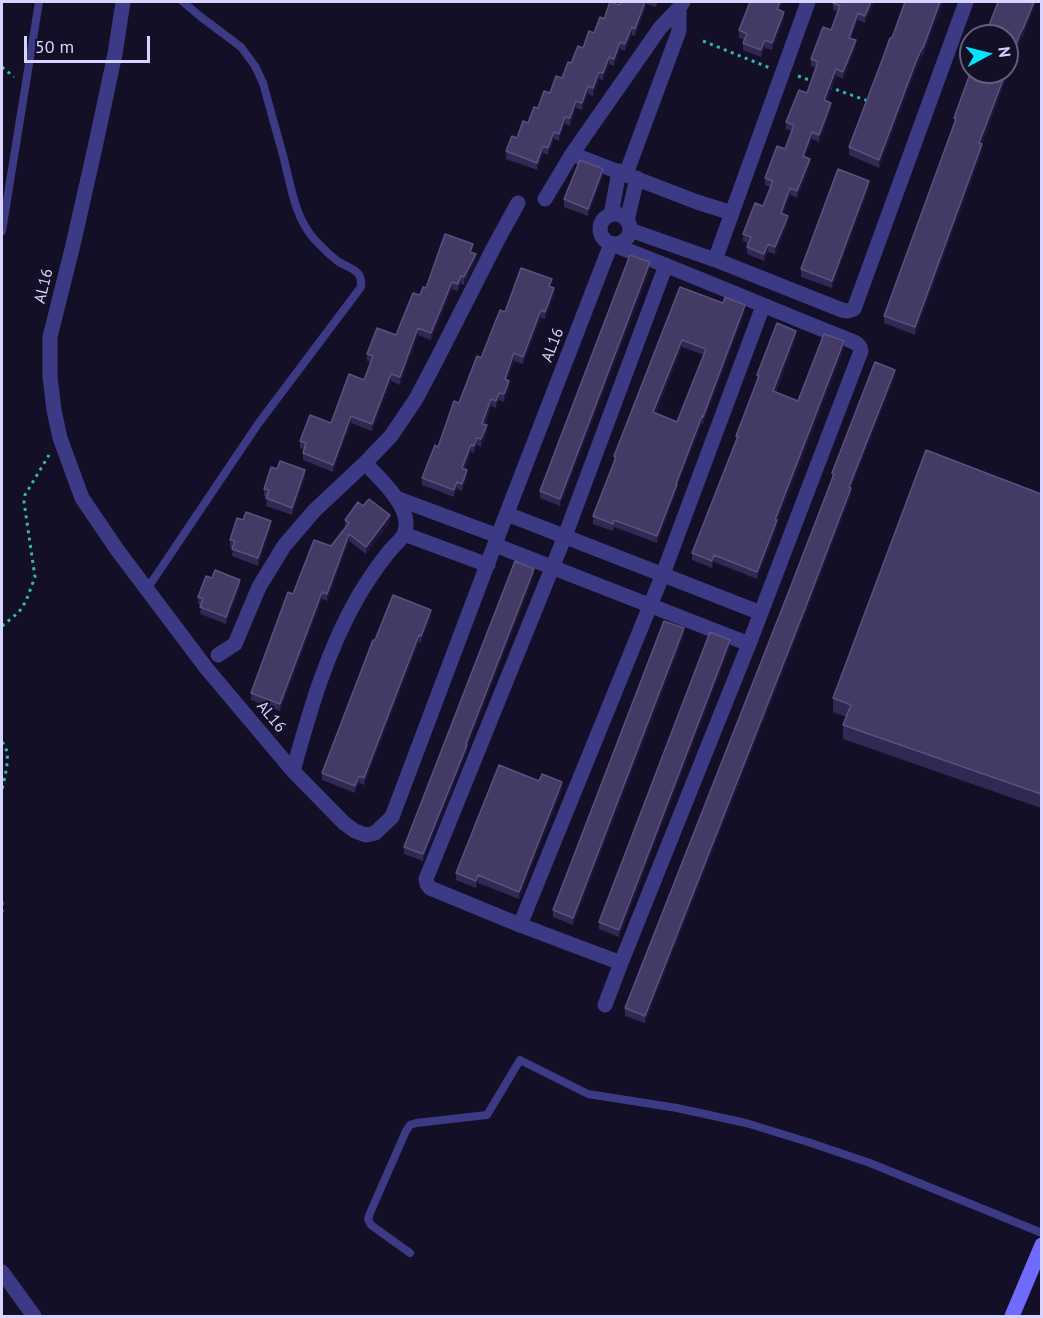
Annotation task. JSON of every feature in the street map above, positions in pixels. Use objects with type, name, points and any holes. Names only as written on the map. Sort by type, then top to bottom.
[{"type":"main road","points":[[1012,1317],[1041,1245]]},
{"type":"street","name":"AL16","points":[[123,2],[115,54],[96,143],[50,337],[50,377],[60,438],[82,498],[118,551],[207,669],[293,771],[344,823],[355,831],[366,835],[375,833],[392,817],[611,244]]},
{"type":"street","points":[[715,260],[808,2]]},
{"type":"street","points":[[611,214],[620,215],[629,226],[842,310],[854,309],[966,2]]},
{"type":"street","points":[[545,199],[572,154],[660,28],[681,5]]},
{"type":"street","points":[[605,1005],[749,644],[861,351],[859,344],[603,239],[600,229],[603,220],[611,214],[679,31],[681,5]]},
{"type":"street","points":[[572,154],[732,213]]},
{"type":"street","points":[[611,244],[620,244],[627,239],[629,226],[627,174]]},
{"type":"street","points":[[218,655],[235,644],[259,587],[284,546],[314,512],[391,436],[416,399],[519,203]]},
{"type":"street","points":[[621,963],[430,888],[426,879],[565,536],[666,265]]},
{"type":"street","points":[[520,925],[663,574],[764,306]]},
{"type":"street","points":[[293,771],[316,692],[347,615],[385,556],[404,534],[406,522],[396,498],[365,463]]},
{"type":"street","points":[[396,498],[552,567],[749,644]]},
{"type":"street","points":[[507,514],[761,612]]},
{"type":"street","points":[[404,534],[488,566]]},
{"type":"street","points":[[2,1272],[34,1317]]},
{"type":"lane","points":[[2,231],[39,2]]},
{"type":"lane","points":[[147,588],[258,424],[361,287],[362,280],[359,273],[338,261],[315,240],[304,225],[296,205],[263,83],[255,66],[241,47],[183,2]]},
{"type":"lane","points":[[410,1253],[371,1225],[369,1219],[406,1131],[410,1125],[416,1123],[487,1115],[520,1060],[588,1094],[677,1108],[746,1123],[808,1142],[870,1163],[1041,1233]]},
{"type":"path","points":[[703,41],[777,70]]},
{"type":"path","points":[[2,67],[18,80]]},
{"type":"path","points":[[791,74],[868,101]]},
{"type":"path","points":[[2,626],[19,612],[32,589],[35,577],[24,502],[25,495],[60,438]]},
{"type":"path","points":[[2,742],[7,750],[2,791]]},
{"type":"path","points":[[2,902],[2,915]]},
{"type":"building","points":[[610,2],[619,5],[621,2],[645,2],[635,29],[632,27],[625,44],[620,42],[614,59],[609,57],[603,73],[599,72],[593,88],[588,86],[582,103],[576,101],[570,118],[565,117],[559,134],[554,132],[548,148],[543,146],[537,163],[506,151],[512,136],[517,138],[523,121],[528,123],[534,107],[538,108],[544,91],[550,93],[556,76],[562,78],[578,46],[583,48],[589,31],[594,33],[600,17],[604,19]]},
{"type":"building","points":[[750,2],[780,2],[777,9],[784,12],[772,43],[765,40],[761,50],[743,43],[747,34],[739,30]]},
{"type":"building","points":[[833,2],[871,2],[865,16],[858,13],[849,38],[856,40],[843,72],[836,69],[824,100],[831,103],[819,135],[812,132],[803,156],[810,159],[797,191],[790,188],[781,213],[788,216],[775,247],[768,244],[764,254],[747,247],[751,237],[743,234],[755,203],[763,206],[773,181],[765,178],[777,146],[785,149],[794,125],[786,122],[799,90],[807,93],[818,62],[811,59],[823,27],[831,30],[840,6]]},
{"type":"building","points":[[905,2],[940,2],[879,160],[849,147]]},
{"type":"building","points":[[998,2],[1034,2],[1019,37],[1019,24],[990,24]]},
{"type":"building","points":[[966,84],[1001,84],[915,327],[884,316],[956,119],[954,118]]},
{"type":"building","points":[[580,160],[603,169],[588,209],[564,199]]},
{"type":"building","points":[[838,169],[869,181],[832,281],[801,269]]},
{"type":"building","points":[[445,234],[473,244],[470,252],[476,254],[458,284],[452,282],[431,333],[418,328],[400,377],[391,374],[372,424],[351,416],[333,465],[303,453],[306,443],[300,441],[310,415],[331,423],[349,374],[364,380],[373,356],[367,354],[377,328],[396,335],[413,293],[420,295],[423,287],[426,288]]},
{"type":"building","points":[[630,255],[650,262],[560,499],[540,491]]},
{"type":"building","points":[[521,268],[552,279],[549,286],[554,288],[545,312],[541,310],[523,357],[514,353],[505,379],[509,381],[504,394],[499,393],[496,401],[491,399],[482,424],[487,425],[481,439],[477,438],[474,446],[471,445],[462,468],[467,470],[462,484],[457,482],[454,490],[422,478],[435,445],[438,447],[454,401],[459,403],[477,356],[481,358],[500,310],[505,312]]},
{"type":"building","points":[[680,287],[723,303],[725,297],[745,305],[657,536],[614,520],[613,524],[593,516],[616,457],[614,456]],"holes":[[[682,340],[706,349],[677,422],[653,412]]]},
{"type":"building","points":[[777,323],[796,331],[773,391],[798,401],[824,334],[844,341],[757,572],[714,555],[712,561],[692,553],[738,436],[736,436]]},
{"type":"building","points":[[875,362],[895,370],[806,606],[645,1016],[625,1008],[789,591]]},
{"type":"building","points":[[926,450],[1041,494],[1041,794],[843,725],[851,705],[833,698]]},
{"type":"building","points":[[280,461],[305,470],[292,508],[266,498],[269,490],[264,489],[271,467],[277,469]]},
{"type":"building","points":[[369,499],[390,515],[366,547],[349,534],[327,594],[322,592],[280,704],[251,693],[288,592],[293,594],[314,540],[331,546],[349,523],[345,520],[358,502],[363,506]]},
{"type":"building","points":[[246,512],[271,521],[258,558],[232,549],[235,541],[230,540],[237,518],[243,520]]},
{"type":"building","points":[[515,561],[534,569],[423,854],[404,847]]},
{"type":"building","points":[[215,570],[240,580],[226,617],[200,607],[203,599],[198,597],[206,576],[212,578]]},
{"type":"building","points":[[393,595],[431,610],[421,636],[419,635],[364,778],[359,776],[355,786],[322,773],[373,640],[375,640]]},
{"type":"building","points":[[664,621],[684,628],[573,918],[553,910]]},
{"type":"building","points":[[710,632],[730,640],[619,930],[599,922]]},
{"type":"building","points":[[499,765],[539,781],[542,774],[562,782],[519,892],[478,875],[476,881],[456,873]]}]
